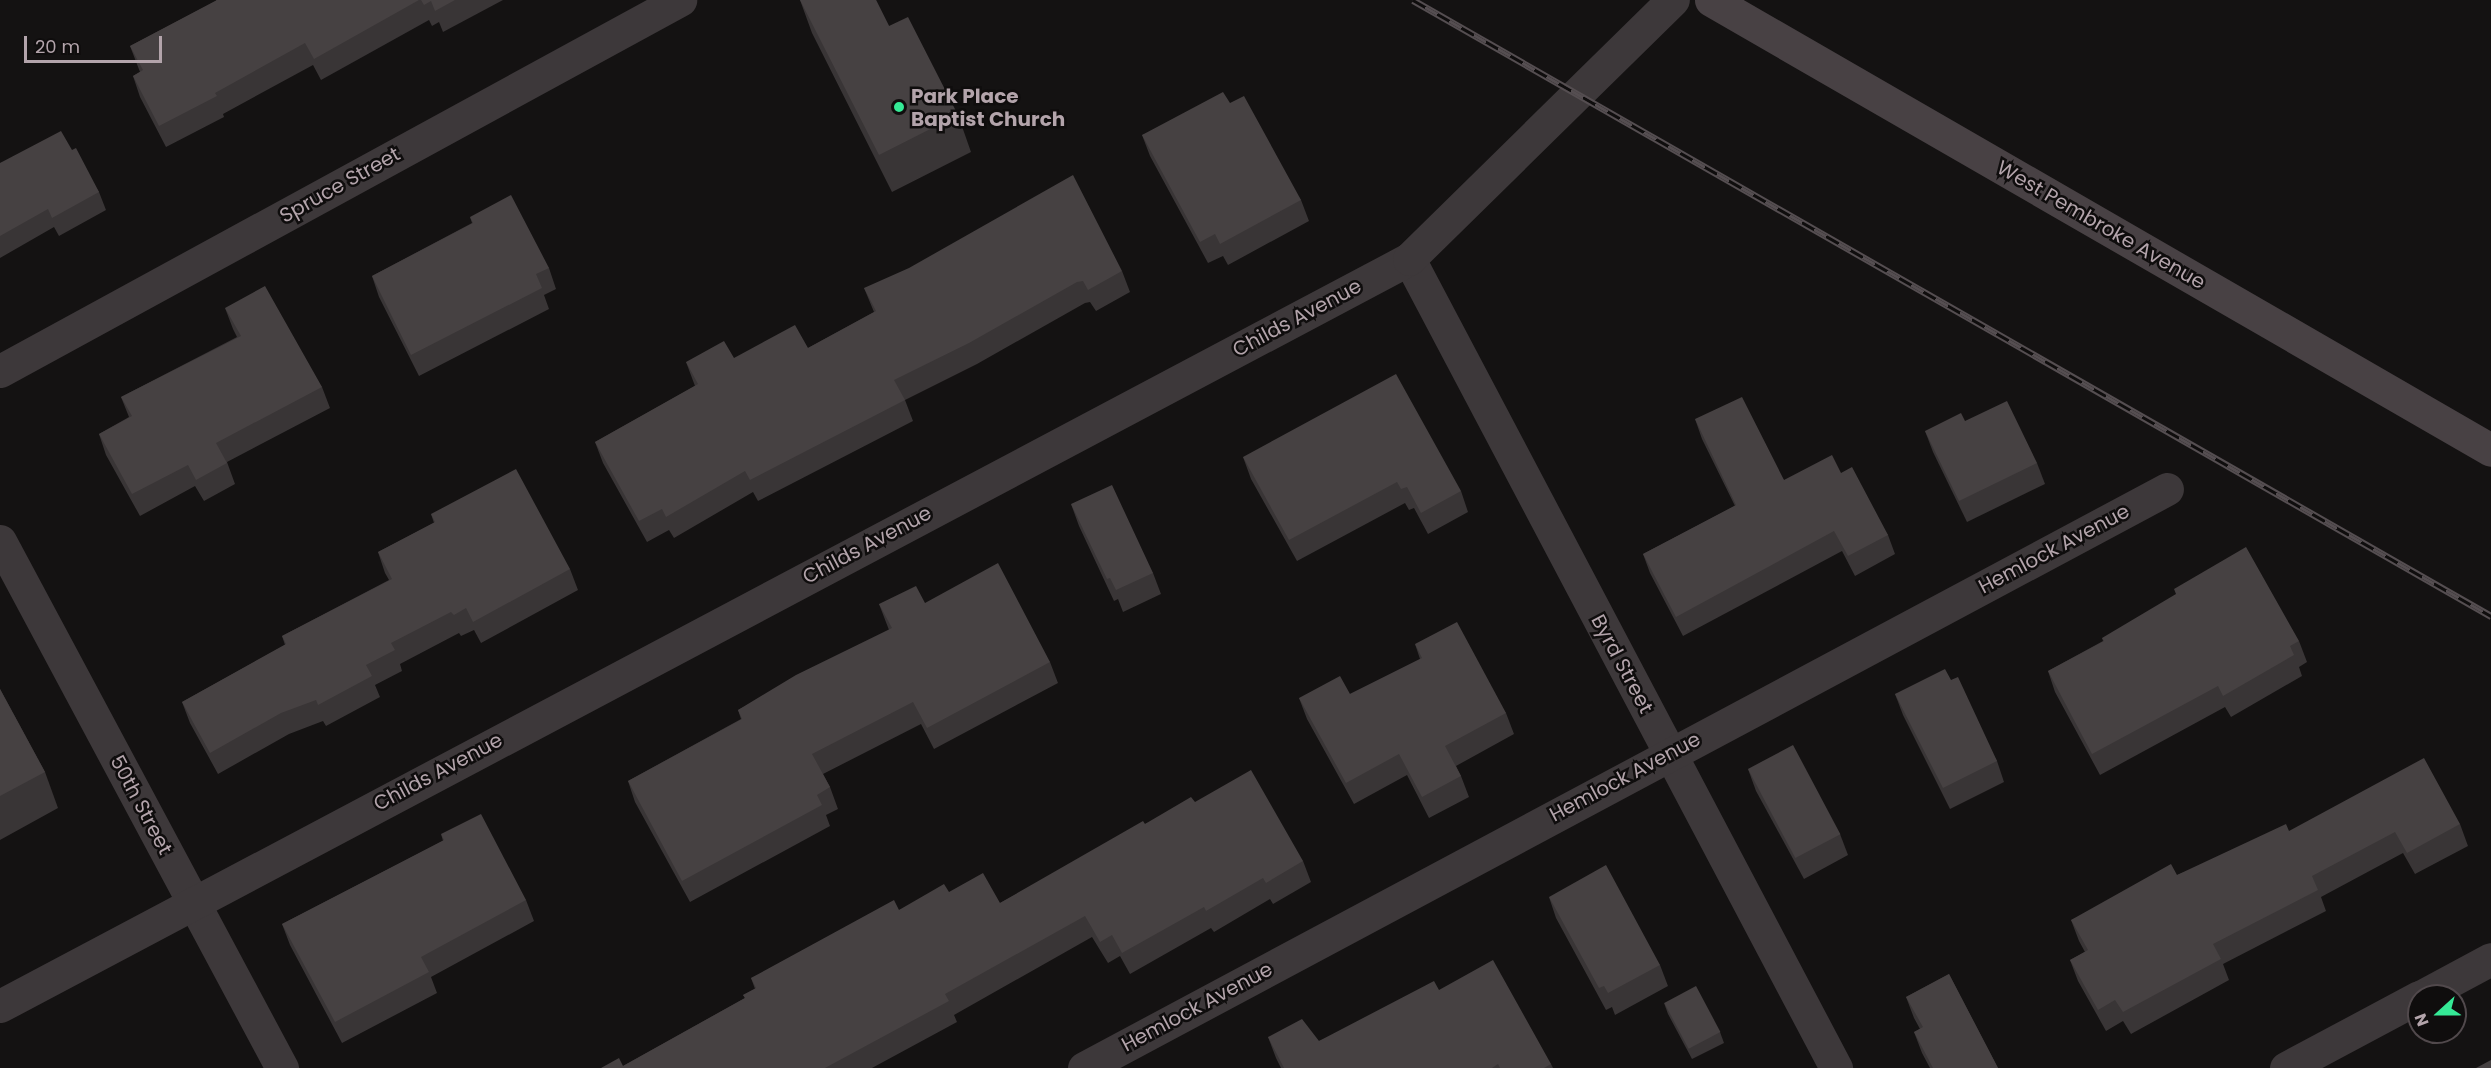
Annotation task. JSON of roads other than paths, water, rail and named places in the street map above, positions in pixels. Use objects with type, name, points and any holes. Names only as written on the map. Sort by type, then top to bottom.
[{"type":"main road","name":"West Pembroke Avenue","points":[[1711,0],[2491,450]]},
{"type":"street","name":"Spruce Street","points":[[0,370],[680,0]]},
{"type":"street","name":"Childs Avenue","points":[[0,1006],[193,901],[1409,260],[1673,0]]},
{"type":"street","name":"Byrd Street","points":[[1409,260],[1836,1068]]},
{"type":"street","name":"Hemlock Avenue","points":[[1084,1068],[1668,753],[2167,489]]},
{"type":"street","name":"50th Street","points":[[0,541],[282,1068]]},
{"type":"street","points":[[2444,984],[2491,959]]},
{"type":"street","points":[[2286,1068],[2407,1004]]},
{"type":"railway","points":[[1413,0],[2491,616]]},
{"type":"place","name":"Park Place Baptist Church","points":[[899,107]]}]
